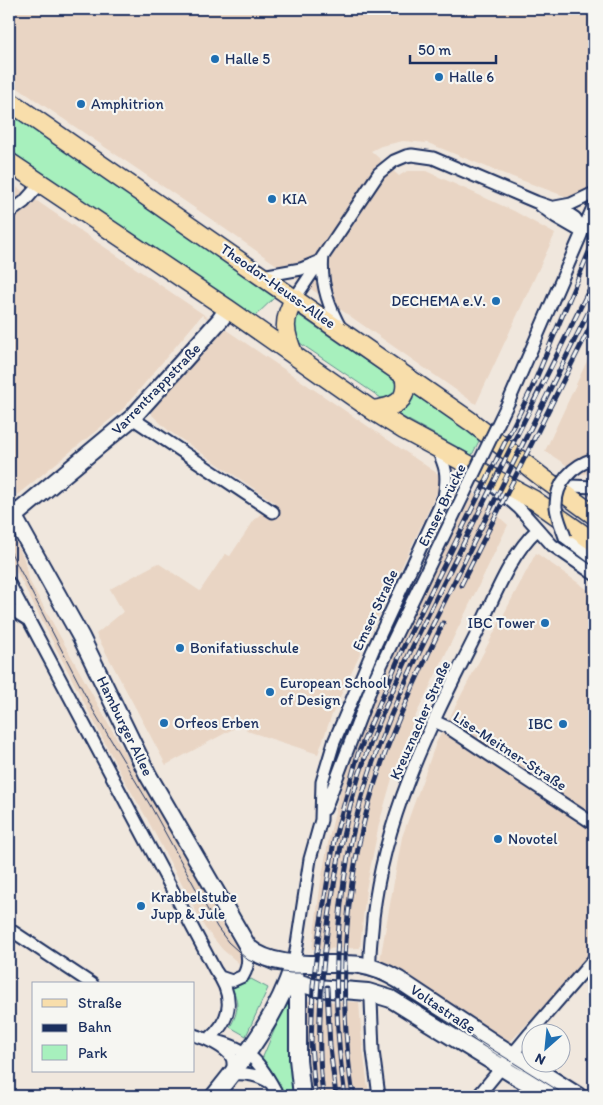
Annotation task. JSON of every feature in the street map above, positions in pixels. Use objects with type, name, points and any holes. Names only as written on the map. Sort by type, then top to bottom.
[{"type":"main road","name":"Theodor-Heuss-Allee","points":[[9,100],[470,420],[543,478],[594,515]]},
{"type":"main road","points":[[9,162],[228,309],[372,410],[437,448],[534,500],[594,542]]},
{"type":"main road","points":[[294,355],[285,327],[287,313],[295,298]]},
{"type":"main road","points":[[372,410],[388,408],[399,402],[406,389],[404,375]]},
{"type":"street","points":[[295,298],[384,167],[394,161],[412,155],[433,158],[536,202],[566,212],[575,218],[583,231]]},
{"type":"street","points":[[9,213],[24,202],[40,184]]},
{"type":"street","points":[[555,208],[571,204],[594,193]]},
{"type":"street","points":[[536,202],[556,217],[583,231]]},
{"type":"street","name":"Emser Brücke","points":[[321,820],[374,680],[518,383],[594,205]]},
{"type":"street","points":[[262,276],[301,269],[321,258]]},
{"type":"street","points":[[321,258],[323,281],[332,313],[343,332]]},
{"type":"street","name":"Varrentrappstraße","points":[[10,515],[132,418],[228,309]]},
{"type":"street","points":[[132,418],[273,512]]},
{"type":"street","name":"Emser Straße","points":[[294,964],[310,859],[321,820],[322,782],[334,742],[370,656],[444,497],[447,479],[445,467],[437,448]]},
{"type":"street","points":[[594,459],[572,469],[560,488],[556,507],[565,537],[594,559]]},
{"type":"street","points":[[467,463],[519,508],[552,545],[594,574]]},
{"type":"street","name":"Theodor-Heuss-Allee","points":[[543,478],[571,486],[594,487]]},
{"type":"street","name":"Hamburger Allee","points":[[10,515],[81,637],[148,774],[244,942],[260,955],[294,964]]},
{"type":"street","name":"Kreuznacher Straße","points":[[370,967],[376,890],[383,858],[412,767],[500,585],[518,553],[538,530]]},
{"type":"street","points":[[9,583],[137,826],[220,977],[229,1008],[225,1022],[208,1039]]},
{"type":"street","points":[[9,612],[16,612],[28,620]]},
{"type":"street","name":"Lise-Meitner-Straße","points":[[434,720],[447,726],[594,824]]},
{"type":"street","points":[[9,928],[89,982]]},
{"type":"street","name":"Hamburger Allee","points":[[220,977],[232,981],[243,976],[248,966],[244,942]]},
{"type":"street","points":[[540,1022],[594,959]]},
{"type":"street","points":[[294,964],[298,1059],[302,1096]]},
{"type":"street","points":[[214,1096],[264,1030],[284,991],[294,964]]},
{"type":"street","name":"Voltastraße","points":[[294,964],[361,965],[382,971],[399,980],[578,1096]]},
{"type":"street","name":"Voltastraße","points":[[296,982],[317,988],[368,992],[402,1004],[502,1068],[552,1096]]},
{"type":"street","points":[[368,992],[371,1000],[373,1052],[379,1096]]},
{"type":"street","points":[[195,1035],[239,1048],[247,1053],[256,1061],[278,1096]]},
{"type":"street","points":[[208,1039],[231,1057],[233,1064],[232,1074]]},
{"type":"street","points":[[478,1096],[520,1046]]},
{"type":"street","points":[[232,1074],[259,1076],[271,1083]]},
{"type":"shaded area","points":[[9,9],[594,9],[594,207],[499,172],[428,143],[403,141],[381,146],[371,151],[399,176],[407,171],[426,171],[514,211],[555,234],[476,404],[208,217],[9,82]]},
{"type":"shaded area","points":[[9,182],[444,478],[348,679],[331,717],[318,754],[247,731],[244,723],[166,765],[96,634],[123,612],[110,589],[158,563],[200,591],[225,554],[230,556],[255,519],[274,502],[169,431],[152,415],[152,410],[223,330],[202,315],[123,409],[17,495],[9,480]]},
{"type":"shaded area","points":[[594,346],[594,473],[580,474],[545,451]]},
{"type":"shaded area","points":[[473,493],[508,525],[416,715],[393,775],[379,824],[366,890],[360,948],[312,949],[329,838],[352,753],[368,711],[401,639]]},
{"type":"shaded area","points":[[9,528],[24,559],[30,582],[132,766],[143,777],[230,938],[239,949],[241,965],[223,950],[205,928],[122,776],[9,557]]},
{"type":"shaded area","points":[[536,553],[594,594],[594,953],[529,1022],[520,1022],[520,1031],[507,1045],[380,960],[402,837],[436,743]]},
{"type":"shaded area","points":[[308,1001],[359,1002],[369,1096],[312,1096],[308,1049]]},
{"type":"green space","points":[[9,112],[275,297],[253,318],[9,152]]},
{"type":"green space","points":[[297,314],[392,379],[396,384],[392,396],[381,398],[297,341],[292,333]]},
{"type":"green space","points":[[412,393],[480,439],[472,455],[392,411]]},
{"type":"green space","points":[[251,979],[268,988],[246,1036],[230,1027],[237,1006],[231,985],[240,985]]},
{"type":"green space","points":[[285,1005],[290,1005],[294,1096],[282,1096],[262,1059]]},
{"type":"tram line","points":[[9,549],[93,710],[150,805],[217,927],[228,942],[248,960],[273,971],[291,973],[355,973],[381,980],[567,1096]]},
{"type":"railway","points":[[315,1096],[311,1044],[313,986],[319,934],[334,841],[358,754],[403,648],[532,388],[594,240]]},
{"type":"railway","points":[[323,1096],[320,1029],[326,939],[339,855],[359,775],[377,726],[415,642],[594,280]]},
{"type":"railway","points":[[345,1096],[337,1011],[339,926],[351,841],[361,800],[374,759],[406,681],[594,301]]},
{"type":"railway","points":[[461,585],[594,319]]},
{"type":"railway","points":[[353,1096],[345,1012],[345,970],[347,928],[359,843],[369,802],[382,762],[411,692],[443,623]]},
{"type":"railway","points":[[327,987],[330,1047],[336,1096]]},
{"type":"place","name":"Halle 5","points":[[215,59]]},
{"type":"place","name":"Halle 6","points":[[439,77]]},
{"type":"place","name":"Amphitrion","points":[[81,104]]},
{"type":"place","name":"KIA","points":[[272,199]]},
{"type":"place","name":"DECHEMA e.V.","points":[[496,301]]},
{"type":"place","name":"IBC Tower","points":[[545,623]]},
{"type":"place","name":"Bonifatiusschule","points":[[180,648]]},
{"type":"place","name":"European School of Design","points":[[270,692]]},
{"type":"place","name":"Orfeos Erben","points":[[164,723]]},
{"type":"place","name":"IBC","points":[[563,724]]},
{"type":"place","name":"Novotel","points":[[498,839]]},
{"type":"place","name":"Krabbelstube Jupp & Jule","points":[[141,906]]}]
